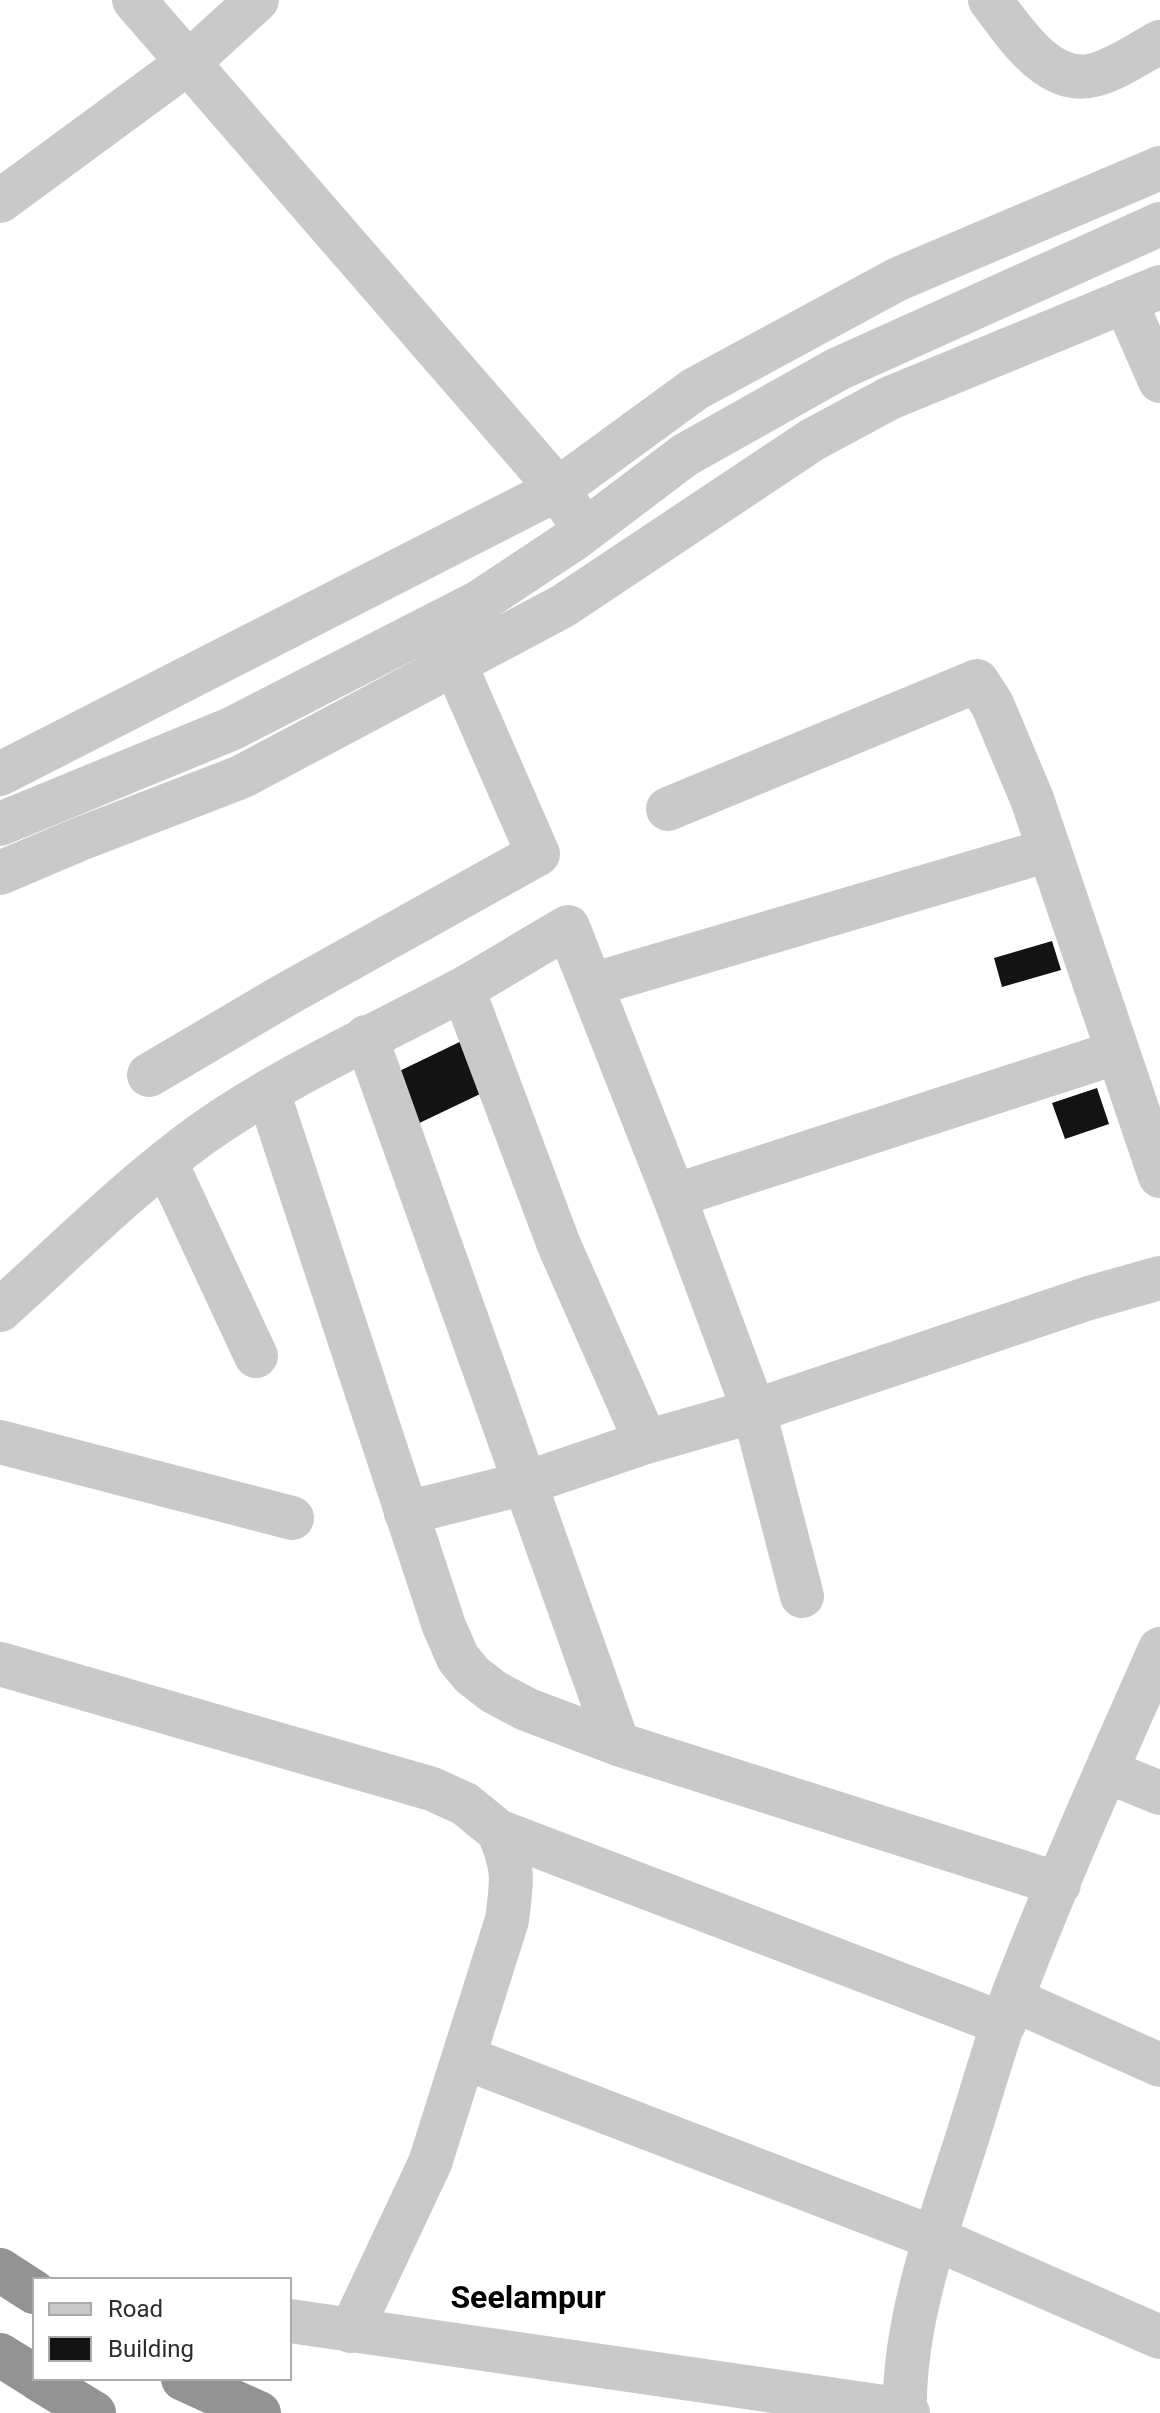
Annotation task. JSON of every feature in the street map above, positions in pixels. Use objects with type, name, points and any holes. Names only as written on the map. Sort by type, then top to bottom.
[{"type":"highway","points":[[0,2270],[32,2291]]},
{"type":"highway","points":[[0,2355],[32,2375]]},
{"type":"highway","points":[[41,2381],[94,2413]]},
{"type":"highway","points":[[187,2381],[259,2413]]},
{"type":"street","points":[[134,0],[558,489],[585,531]]},
{"type":"street","points":[[990,0],[1046,64],[1069,76],[1092,76],[1160,42]]},
{"type":"street","points":[[0,201],[189,62],[254,1]]},
{"type":"street","points":[[0,774],[558,489],[695,389],[898,279],[1160,168]]},
{"type":"street","points":[[0,824],[71,792],[231,729],[479,602],[585,531],[685,455],[838,369],[1160,224]]},
{"type":"street","points":[[0,873],[241,777],[455,664],[563,606],[812,440],[890,398],[1143,294],[1160,381]]},
{"type":"street","points":[[149,1075],[538,854],[455,664]]},
{"type":"street","points":[[668,809],[977,681],[992,704],[1032,799],[1160,1176]]},
{"type":"street","points":[[591,985],[1049,850]]},
{"type":"street","points":[[0,1310],[203,1134],[268,1092],[366,1037],[463,989],[568,927],[674,1196],[754,1411],[802,1596]]},
{"type":"street","points":[[463,989],[559,1245],[646,1442]]},
{"type":"street","points":[[366,1037],[618,1744]]},
{"type":"street","points":[[674,1196],[1118,1052]]},
{"type":"street","points":[[268,1092],[444,1626],[458,1658],[472,1675],[494,1692],[526,1709],[618,1744],[1059,1884]]},
{"type":"street","points":[[166,1163],[256,1356]]},
{"type":"street","points":[[406,1513],[526,1483],[646,1442],[754,1411],[955,1341],[1160,1278]]},
{"type":"street","points":[[0,1442],[292,1518]]},
{"type":"street","points":[[292,2321],[906,2411],[912,2333],[934,2238],[1008,2012],[1106,1771],[1160,1649]]},
{"type":"street","points":[[0,1664],[432,1789],[465,1804],[498,1831],[1160,2065]]},
{"type":"street","points":[[1106,1771],[1160,1793]]},
{"type":"street","points":[[351,2331],[422,2184],[507,1920],[512,1882],[509,1855],[498,1831]]},
{"type":"street","points":[[465,2058],[934,2238],[1160,2337]]},
{"type":"building","points":[[1052,941],[1061,970],[1002,987],[994,958]]},
{"type":"building","points":[[474,1035],[499,1085],[411,1127],[387,1077]]},
{"type":"building","points":[[1097,1088],[1109,1124],[1065,1139],[1052,1103]]},
{"type":"district","name":"Seelampur","points":[[528,2300]]}]
